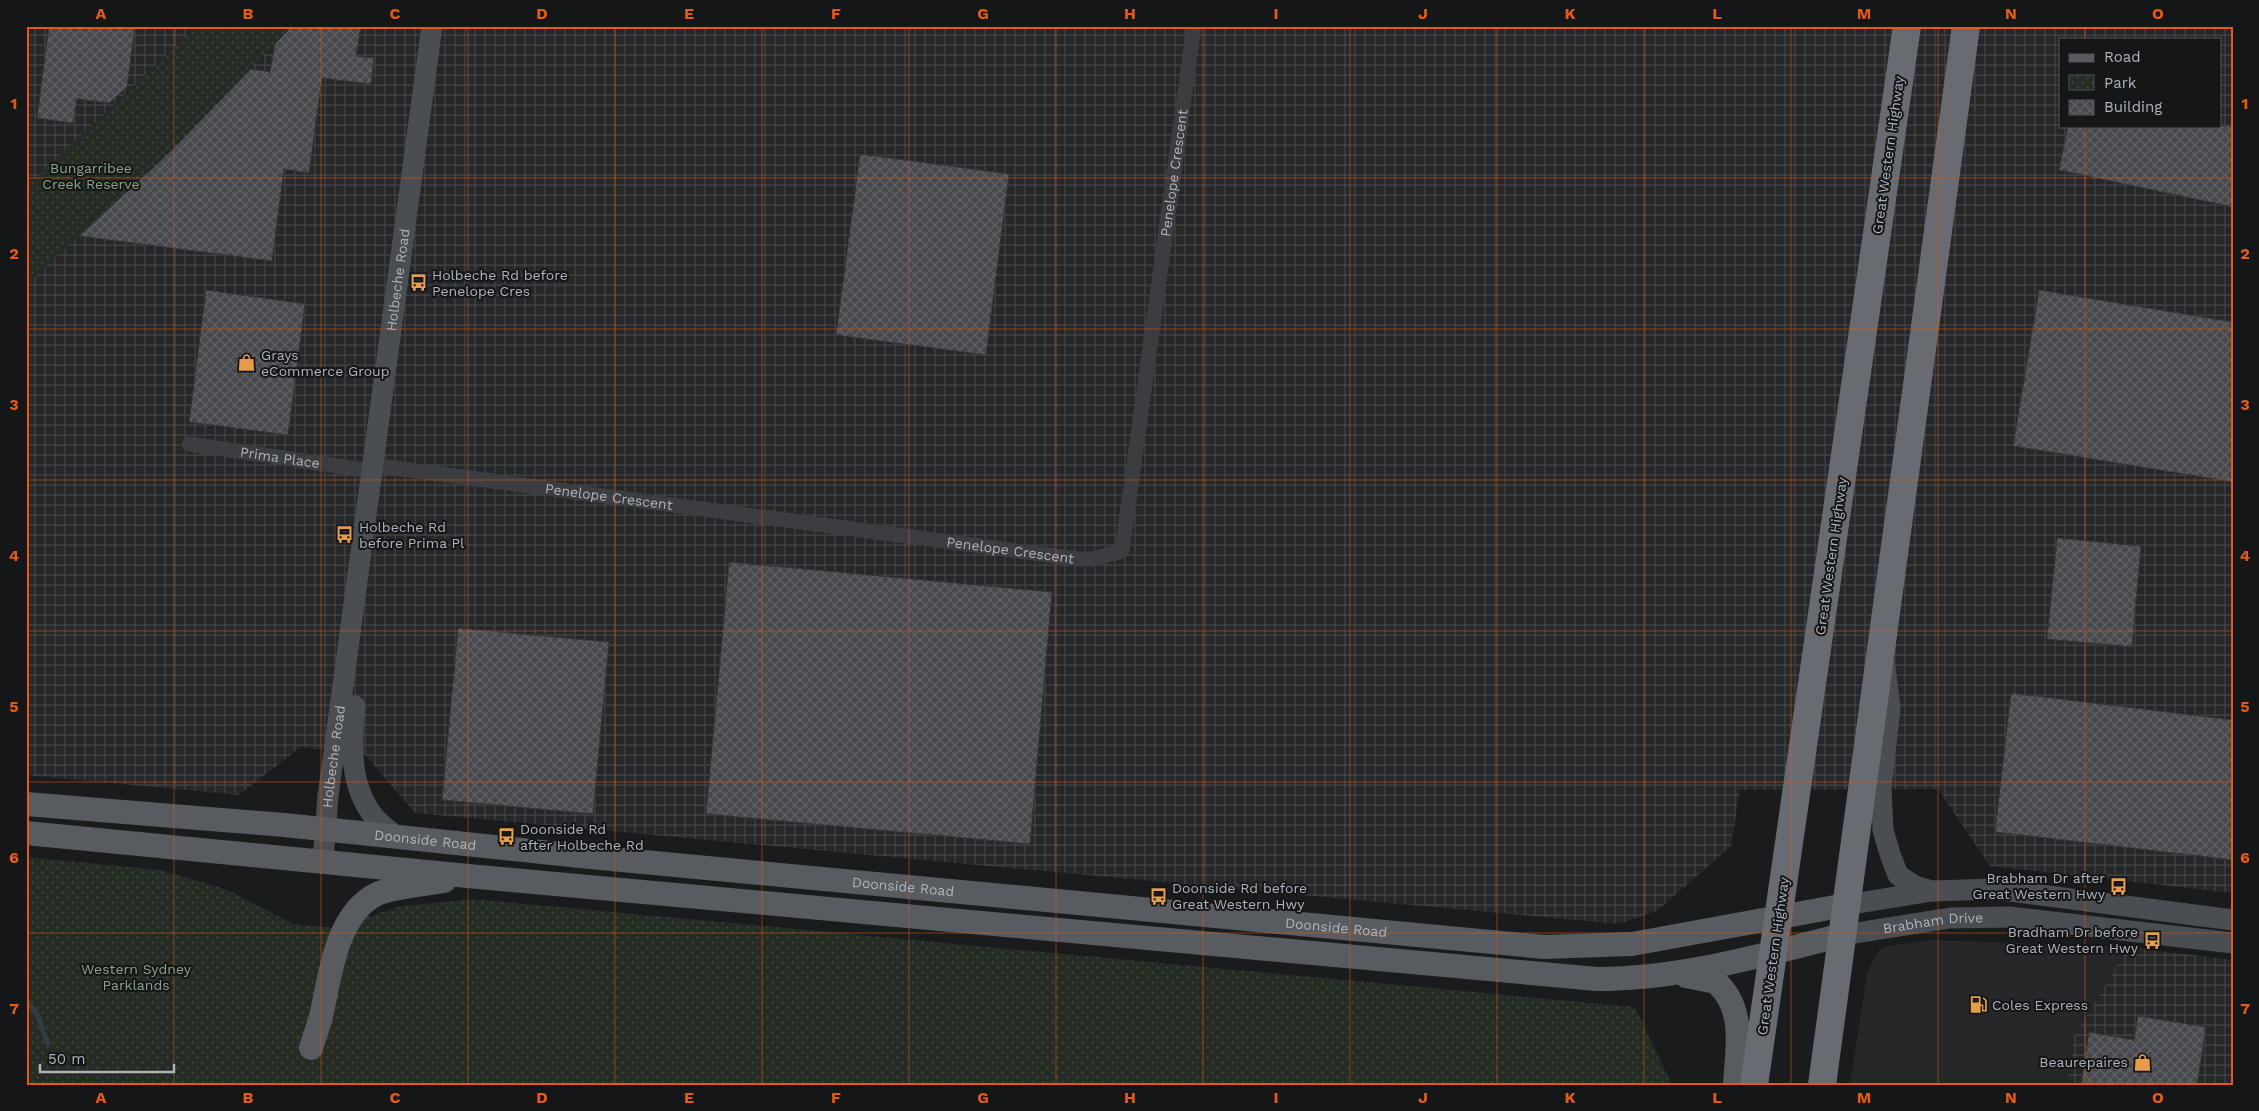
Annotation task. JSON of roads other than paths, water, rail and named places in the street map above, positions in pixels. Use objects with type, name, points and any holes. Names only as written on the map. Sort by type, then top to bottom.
[{"type":"highway","name":"Great Western Highway","points":[[1754,1085],[1907,26]]},
{"type":"highway","points":[[1822,1085],[1882,652],[1932,259],[1966,26]]},
{"type":"main road","name":"Holbeche Road","points":[[323,861],[372,468],[432,26]]},
{"type":"main road","name":"Holbeche Road","points":[[349,652],[356,695],[352,737],[354,767],[360,791],[375,819],[396,836]]},
{"type":"main road","points":[[1882,652],[1890,708],[1881,788],[1883,830],[1898,875],[1915,886],[1932,892]]},
{"type":"main road","name":"Doonside Road","points":[[26,804],[326,829],[590,857],[1544,947],[1632,944],[1846,905]]},
{"type":"main road","name":"Doonside Road","points":[[26,833],[468,876],[1597,979],[1629,979],[1674,975],[1843,935]]},
{"type":"main road","points":[[311,1048],[344,930],[359,907],[377,893],[387,890],[468,876]]},
{"type":"main road","name":"Brabham Drive","points":[[1846,905],[1932,892],[1994,889],[2233,920]]},
{"type":"main road","name":"Brabham Drive","points":[[1843,935],[1950,918],[2009,917],[2233,943]]},
{"type":"main road","points":[[1674,975],[1695,976],[1716,982],[1733,1004],[1737,1013],[1738,1032],[1735,1085]]},
{"type":"street","name":"Penelope Crescent","points":[[372,468],[1078,559],[1092,559],[1122,551],[1194,26]]},
{"type":"street","name":"Prima Place","points":[[189,444],[372,468]]},
{"type":"waterway","points":[[26,1000],[37,1014],[48,1044]]},
{"type":"place","name":"Holbeche Rd before Penelope Cres","points":[[418,283]]},
{"type":"place","name":"Grays eCommerce Group","points":[[247,363]]},
{"type":"place","name":"Holbeche Rd before Prima Pl","points":[[345,535]]},
{"type":"place","name":"Doonside Rd after Holbeche Rd","points":[[506,837]]},
{"type":"place","name":"Brabham Dr after Great Western Hwy","points":[[2119,886]]},
{"type":"place","name":"Doonside Rd before Great Western Hwy","points":[[1158,896]]},
{"type":"place","name":"Bradham Dr before Great Western Hwy","points":[[2152,940]]},
{"type":"place","name":"Coles Express","points":[[1978,1005]]},
{"type":"place","name":"Beaurepaires","points":[[2142,1062]]},
{"type":"park label","name":"Bungarribee Creek Reserve","points":[[91,176]]},
{"type":"park label","name":"Western Sydney Parklands","points":[[136,978]]}]
